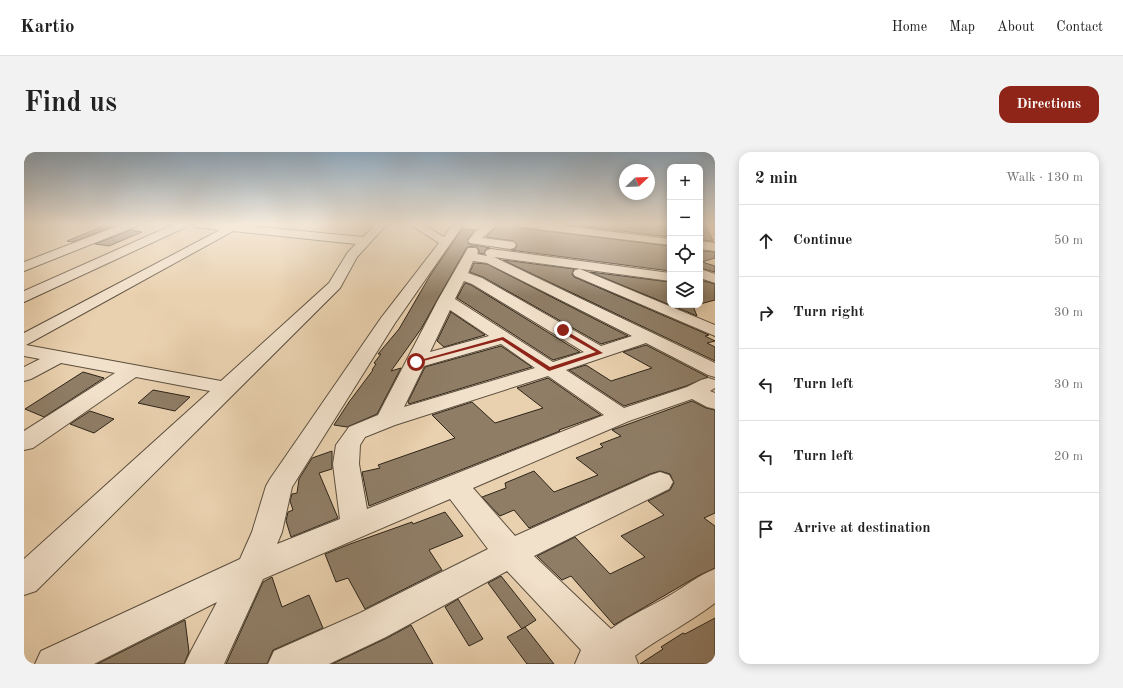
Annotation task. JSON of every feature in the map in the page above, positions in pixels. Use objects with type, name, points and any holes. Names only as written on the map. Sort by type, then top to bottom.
[{"type":"street","points":[[24,267],[69,248]]},
{"type":"street","points":[[24,297],[132,248]]},
{"type":"street","points":[[24,340],[194,248]]},
{"type":"street","points":[[24,580],[334,285],[352,255],[359,248]]},
{"type":"street","points":[[204,664],[252,570],[267,532],[279,486],[387,322],[440,248]]},
{"type":"street","points":[[454,248],[503,266],[715,371]]},
{"type":"street","points":[[532,248],[667,266]]},
{"type":"street","points":[[470,254],[554,262],[667,277]]},
{"type":"street","points":[[387,420],[470,254]]},
{"type":"street","points":[[554,262],[650,303],[711,326]]},
{"type":"street","points":[[703,267],[715,279]]},
{"type":"street","points":[[459,275],[477,281],[600,353]]},
{"type":"street","points":[[703,281],[715,283]]},
{"type":"street","points":[[703,287],[715,283]]},
{"type":"street","points":[[650,303],[667,298]]},
{"type":"street","points":[[446,300],[621,416]]},
{"type":"street","points":[[356,526],[346,464],[348,444],[357,432],[387,420],[647,337]]},
{"type":"street","points":[[416,362],[503,338]]},
{"type":"street","points":[[24,350],[227,388]]},
{"type":"street","points":[[24,375],[59,356]]},
{"type":"street","points":[[24,442],[133,370]]},
{"type":"street","points":[[56,664],[252,570],[356,526],[621,416],[708,391]]},
{"type":"street","points":[[287,664],[372,625],[510,553],[660,482]]},
{"type":"street","points":[[455,486],[510,553],[607,660],[636,634],[685,605],[715,584]]},
{"type":"building","points":[[449,248],[466,248],[421,329],[391,371],[401,368],[377,414],[347,427],[334,425],[373,370],[376,364],[374,363],[381,354],[378,354],[399,329],[431,274]]},
{"type":"building","points":[[477,248],[490,248],[486,249],[484,254],[479,253]]},
{"type":"building","points":[[516,248],[667,248],[667,271],[511,250]]},
{"type":"building","points":[[703,251],[715,252],[715,258],[703,262]]},
{"type":"building","points":[[503,260],[574,269],[572,274],[574,277],[709,335],[705,336],[715,341],[707,343],[715,347],[715,361]]},
{"type":"building","points":[[703,262],[715,266],[715,272],[703,269]]},
{"type":"building","points":[[474,263],[487,264],[628,336],[601,344],[483,277],[470,272]]},
{"type":"building","points":[[590,272],[667,282],[667,304]]},
{"type":"building","points":[[703,281],[715,284],[715,300],[703,303]]},
{"type":"building","points":[[465,283],[471,285],[580,352],[553,360],[457,298]]},
{"type":"building","points":[[678,308],[694,308],[697,316]]},
{"type":"building","points":[[451,312],[485,335],[444,347],[437,341]]},
{"type":"building","points":[[646,345],[708,377],[686,386],[624,406],[569,370],[586,365],[611,381],[652,368],[623,352]]},
{"type":"building","points":[[501,346],[532,367],[409,404],[408,402],[425,367]]},
{"type":"building","points":[[83,372],[104,378],[44,417],[25,409]]},
{"type":"building","points":[[548,378],[601,415],[559,430],[560,431],[369,506],[362,472],[380,468],[378,465],[455,438],[432,415],[472,402],[495,423],[543,408],[517,388]]},
{"type":"building","points":[[153,390],[190,397],[175,411],[138,403]]},
{"type":"building","points":[[692,401],[706,408],[715,410],[715,513],[704,518],[715,526],[715,568],[698,576],[614,625],[571,576],[562,580],[537,556],[575,537],[610,574],[645,557],[621,536],[664,515],[648,501],[670,490],[674,483],[670,474],[660,471],[650,474],[529,528],[514,510],[500,516],[482,497],[506,488],[505,483],[534,471],[554,492],[598,475],[576,458],[603,447],[600,444],[621,436],[612,430]]},
{"type":"building","points":[[90,411],[114,419],[94,433],[70,424]]},
{"type":"building","points":[[332,451],[332,469],[319,473],[338,518],[291,537],[286,521],[288,512],[293,510],[290,501],[292,494],[297,493],[299,479],[312,458]]},
{"type":"building","points":[[445,512],[463,536],[429,550],[442,570],[365,609],[348,578],[336,582],[325,554],[412,522],[413,524]]},
{"type":"building","points":[[501,576],[536,620],[522,629],[488,583]]},
{"type":"building","points":[[272,577],[282,607],[309,595],[323,628],[273,650],[267,664],[226,664],[263,582]]},
{"type":"building","points":[[458,599],[483,639],[469,646],[445,607]]},
{"type":"building","points":[[715,618],[715,664],[640,664],[663,649],[661,647],[683,633],[685,634]]},
{"type":"building","points":[[185,620],[189,652],[184,664],[97,664]]},
{"type":"building","points":[[411,625],[433,664],[332,664],[387,638]]},
{"type":"building","points":[[525,627],[554,664],[527,664],[507,637]]},
{"type":"route","points":[[416,362],[503,338],[549,369],[600,353],[563,330]]}]
